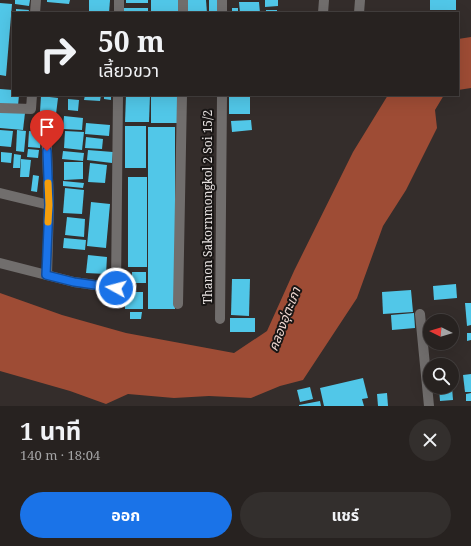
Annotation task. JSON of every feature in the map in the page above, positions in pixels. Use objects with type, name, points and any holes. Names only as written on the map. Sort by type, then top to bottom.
[{"type":"street","points":[[35,12],[36,0]]},
{"type":"street","points":[[119,0],[119,12]]},
{"type":"street","points":[[183,0],[183,12]]},
{"type":"street","points":[[222,0],[222,12]]},
{"type":"street","points":[[323,12],[324,0]]},
{"type":"street","points":[[359,12],[360,0]]},
{"type":"street","points":[[0,108],[31,109],[32,96]]},
{"type":"street","points":[[0,263],[74,282],[116,288],[118,96]]},
{"type":"street","points":[[178,304],[182,96]]},
{"type":"street","name":"Thanon Sakornmongkol 2 Soi 15/2","points":[[220,319],[222,96]]},
{"type":"street","points":[[46,124],[49,205],[46,275]]},
{"type":"street","points":[[0,194],[49,205]]},
{"type":"street","points":[[420,314],[429,406]]},
{"type":"water","points":[[471,37],[471,88],[459,90],[459,39]]},
{"type":"water","name":"คลองอุ่ตะเภา","points":[[387,96],[443,96],[435,110],[437,128],[406,190],[383,226],[357,298],[303,380],[280,386],[251,398],[209,396],[174,398],[128,394],[106,404],[70,391],[0,371],[0,293],[62,315],[126,333],[234,353],[267,331],[294,271],[353,152]]},
{"type":"building","points":[[15,0],[30,0],[29,6],[15,4]]},
{"type":"building","points":[[47,0],[70,0],[69,4],[47,2]]},
{"type":"building","points":[[89,0],[110,0],[109,12],[89,12]]},
{"type":"building","points":[[126,0],[148,0],[148,3],[126,3]]},
{"type":"building","points":[[151,0],[179,0],[179,12],[151,12]]},
{"type":"building","points":[[188,0],[206,0],[207,12],[188,12]]},
{"type":"building","points":[[209,0],[219,0],[219,12],[209,12]]},
{"type":"building","points":[[265,0],[278,0],[278,6],[265,7]]},
{"type":"building","points":[[430,0],[456,0],[456,10],[430,10]]},
{"type":"building","points":[[239,2],[259,2],[260,12],[240,12]]},
{"type":"building","points":[[0,3],[12,4],[6,76],[0,75]]},
{"type":"building","points":[[124,8],[148,8],[148,12],[124,12]]},
{"type":"building","points":[[232,8],[238,8],[238,12],[232,12]]},
{"type":"building","points":[[16,9],[29,10],[28,12],[16,12]]},
{"type":"building","points":[[266,10],[277,10],[277,12],[266,12]]},
{"type":"building","points":[[0,89],[12,90],[12,96],[19,96],[18,106],[0,104]]},
{"type":"building","points":[[41,96],[58,98],[56,114],[40,112]]},
{"type":"building","points":[[85,96],[101,96],[100,101],[84,100]]},
{"type":"building","points":[[104,96],[111,96],[111,100],[104,99]]},
{"type":"building","points":[[126,96],[150,96],[149,122],[125,122]]},
{"type":"building","points":[[151,96],[179,96],[179,123],[151,123]]},
{"type":"building","points":[[229,96],[250,96],[250,114],[229,114]]},
{"type":"building","points":[[68,99],[79,100],[78,111],[68,110]]},
{"type":"building","points":[[0,111],[25,113],[23,130],[0,128]]},
{"type":"building","points":[[64,116],[83,118],[82,130],[63,129]]},
{"type":"building","points":[[251,120],[252,130],[232,132],[231,121]]},
{"type":"building","points":[[86,123],[110,125],[109,136],[85,134]]},
{"type":"building","points":[[125,126],[146,126],[146,168],[125,168]]},
{"type":"building","points":[[148,127],[175,127],[175,309],[148,309]]},
{"type":"building","points":[[0,130],[13,131],[11,147],[0,146]]},
{"type":"building","points":[[17,130],[26,131],[24,152],[16,151]]},
{"type":"building","points":[[29,131],[41,132],[40,148],[28,147]]},
{"type":"building","points":[[65,131],[84,132],[82,150],[64,148]]},
{"type":"building","points":[[86,137],[103,139],[102,149],[85,148]]},
{"type":"building","points":[[28,149],[39,150],[38,158],[27,157]]},
{"type":"building","points":[[88,150],[113,152],[112,163],[87,160]]},
{"type":"building","points":[[63,151],[84,153],[83,161],[62,159]]},
{"type":"building","points":[[1,152],[12,153],[11,163],[1,162]]},
{"type":"building","points":[[14,154],[21,155],[20,168],[13,168]]},
{"type":"building","points":[[21,159],[31,160],[29,177],[20,177]]},
{"type":"building","points":[[64,162],[83,162],[83,179],[64,180]]},
{"type":"building","points":[[90,163],[107,165],[105,183],[88,182]]},
{"type":"building","points":[[33,175],[39,176],[37,192],[31,191]]},
{"type":"building","points":[[128,177],[147,177],[147,267],[128,267]]},
{"type":"building","points":[[63,181],[84,183],[83,188],[63,186]]},
{"type":"building","points":[[65,188],[84,190],[82,214],[63,213]]},
{"type":"building","points":[[91,202],[110,204],[106,248],[87,246]]},
{"type":"building","points":[[67,217],[85,219],[84,237],[65,235]]},
{"type":"building","points":[[64,238],[86,240],[85,250],[63,248]]},
{"type":"building","points":[[88,255],[107,257],[106,274],[86,273]]},
{"type":"building","points":[[132,272],[146,272],[146,283],[132,283]]},
{"type":"building","points":[[232,279],[250,279],[249,316],[231,315]]},
{"type":"building","points":[[456,284],[457,298],[434,300],[433,286]]},
{"type":"building","points":[[411,290],[413,312],[383,314],[382,292]]},
{"type":"building","points":[[125,292],[143,292],[143,309],[125,309]]},
{"type":"building","points":[[465,303],[471,303],[471,325],[467,326]]},
{"type":"building","points":[[130,312],[142,312],[141,319],[130,319]]},
{"type":"building","points":[[414,313],[415,328],[392,330],[391,315]]},
{"type":"building","points":[[230,318],[255,318],[255,332],[230,332]]},
{"type":"building","points":[[467,333],[471,333],[471,340],[467,341]]},
{"type":"building","points":[[471,374],[471,392],[465,392],[463,375]]},
{"type":"building","points":[[363,378],[368,398],[362,399],[364,406],[324,406],[320,388]]},
{"type":"building","points":[[310,387],[313,399],[300,402],[297,390]]},
{"type":"building","points":[[387,393],[388,406],[378,406],[377,394]]},
{"type":"building","points":[[471,393],[471,401],[466,401],[466,394]]},
{"type":"building","points":[[440,394],[453,394],[453,400],[440,401]]},
{"type":"building","points":[[320,401],[321,406],[299,406],[299,405]]},
{"type":"slow traffic","points":[[48,183],[48,222]]},
{"type":"route","points":[[47,151],[49,205],[46,275],[74,282],[116,288]]}]
